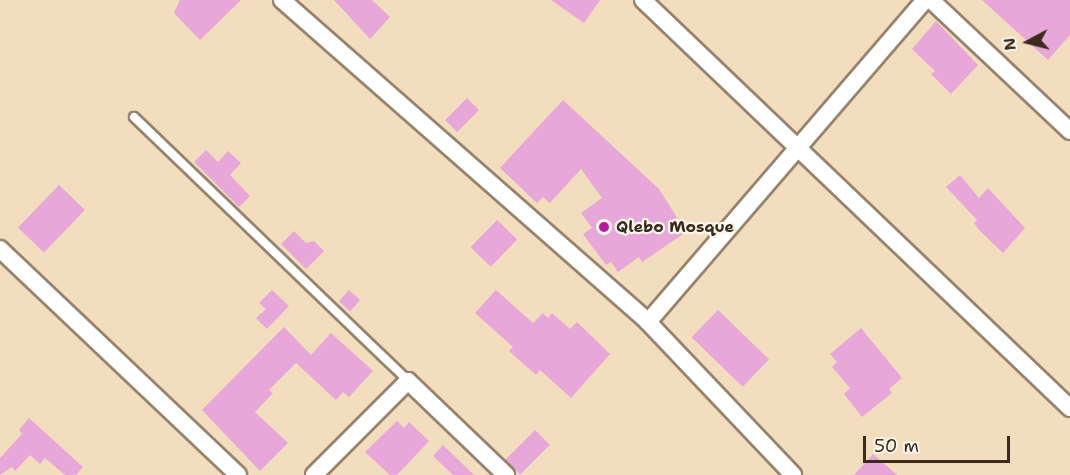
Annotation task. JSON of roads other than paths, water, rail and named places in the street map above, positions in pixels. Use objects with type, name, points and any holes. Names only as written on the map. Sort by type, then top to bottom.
[{"type":"street","points":[[282,0],[648,322],[793,475]]},
{"type":"street","points":[[643,0],[1070,408]]},
{"type":"street","points":[[648,322],[925,0]]},
{"type":"street","points":[[931,0],[1070,131]]},
{"type":"street","points":[[0,249],[238,475]]},
{"type":"street","points":[[314,475],[408,381],[506,475]]},
{"type":"lane","points":[[134,117],[408,381]]},
{"type":"place","name":"Qlebo Mosque","points":[[604,227]]}]
